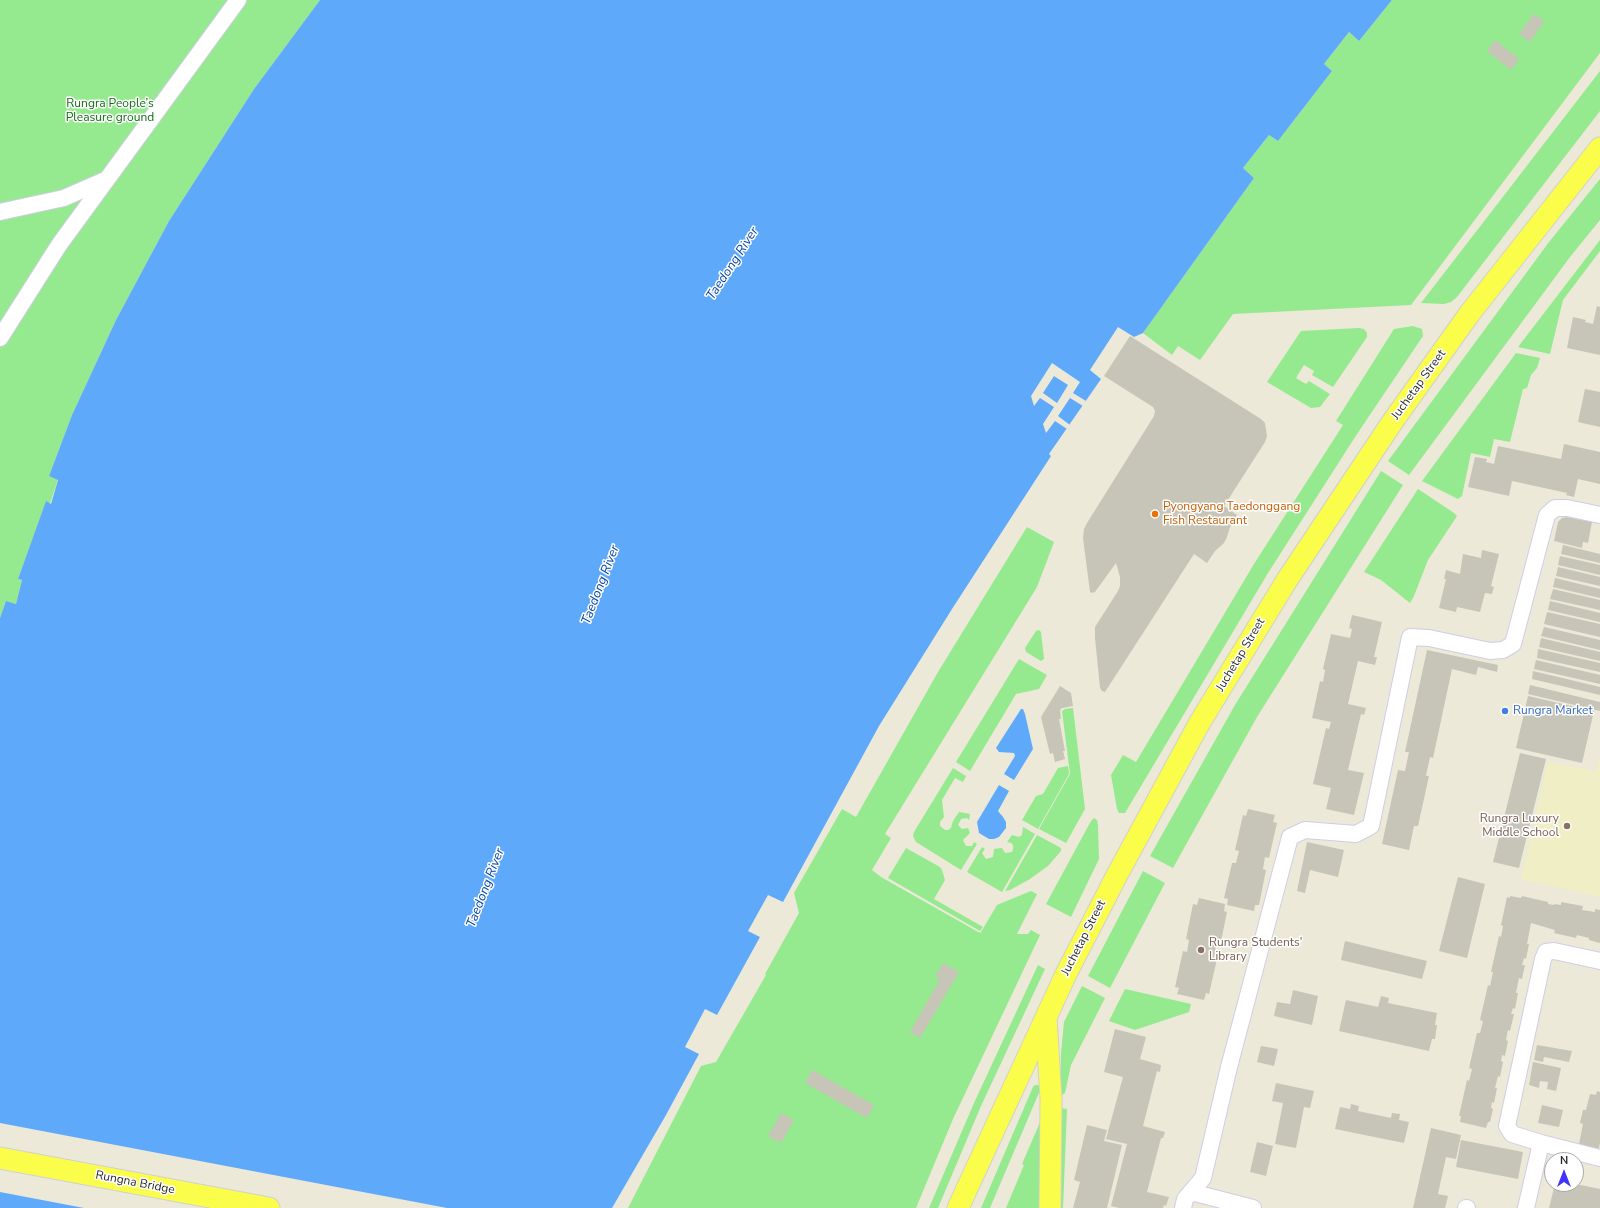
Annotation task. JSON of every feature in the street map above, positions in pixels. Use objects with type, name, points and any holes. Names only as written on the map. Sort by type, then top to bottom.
[{"type":"main road","name":"Juchetap Street","points":[[958,1208],[1046,1016],[1117,875],[1200,722],[1287,580],[1393,421],[1470,313],[1600,148]]},
{"type":"main road","points":[[1046,1016],[1051,1099],[1050,1208]]},
{"type":"main road","name":"Rungna Bridge","points":[[0,1158],[269,1208]]},
{"type":"street","points":[[0,338],[59,245],[105,180],[238,0]]},
{"type":"street","points":[[0,212],[64,198],[105,180]]},
{"type":"street","points":[[1183,1208],[1185,1199],[1203,1178],[1229,1066],[1290,837],[1305,830],[1356,834],[1371,826],[1410,637],[1429,638],[1490,651],[1503,650],[1513,644],[1547,515],[1555,508],[1567,508],[1600,515]]},
{"type":"street","points":[[1600,961],[1554,951],[1546,952],[1543,959],[1507,1126],[1512,1134],[1600,1158]]},
{"type":"street","points":[[1526,1208],[1541,1143]]},
{"type":"street","points":[[1191,1192],[1253,1208]]},
{"type":"shaded area","name":"Rungra Luxury Middle School","points":[[1600,755],[1600,897],[1521,879],[1548,762],[1596,772]]},
{"type":"green space","name":"Rungra People’s Pleasure ground","points":[[0,0],[320,0],[254,89],[169,221],[116,320],[72,415],[49,476],[58,479],[50,504],[46,502],[18,579],[22,580],[16,604],[6,601],[0,618]]},
{"type":"green space","points":[[1392,0],[1600,0],[1600,53],[1411,305],[1233,314],[1200,360],[1178,346],[1172,355],[1143,333],[1254,178],[1243,168],[1269,135],[1278,141],[1332,71],[1324,64],[1349,32],[1359,41]]},
{"type":"green space","points":[[1600,71],[1600,111],[1457,297],[1451,302],[1444,304],[1421,303]]},
{"type":"green space","points":[[1600,179],[1600,220],[1570,257],[1409,475],[1388,461],[1549,242]]},
{"type":"green space","points":[[1600,240],[1600,251],[1563,300],[1550,354],[1518,347]]},
{"type":"green space","points":[[1413,326],[1422,329],[1423,336],[1357,434],[1268,573],[1125,813],[1119,813],[1111,775],[1123,755],[1136,762],[1254,564],[1343,425],[1336,421],[1394,329]]},
{"type":"green space","points":[[1364,329],[1367,333],[1367,337],[1333,387],[1312,375],[1314,371],[1304,365],[1296,378],[1306,384],[1309,381],[1330,394],[1320,407],[1311,408],[1267,382],[1301,331]]},
{"type":"green space","points":[[1516,353],[1540,358],[1537,368],[1531,375],[1527,388],[1523,389],[1510,442],[1494,439],[1490,457],[1471,453],[1462,496],[1458,499],[1422,481]]},
{"type":"green space","points":[[1381,471],[1403,485],[1257,717],[1173,868],[1150,856],[1235,705]]},
{"type":"green space","points":[[1418,489],[1457,516],[1428,560],[1410,603],[1381,580],[1364,572]]},
{"type":"green space","points":[[1027,527],[1054,542],[1037,587],[885,834],[891,838],[872,870],[881,877],[980,933],[997,905],[1031,891],[1037,894],[1017,934],[1028,934],[1031,930],[1040,935],[953,1119],[916,1208],[628,1208],[701,1066],[716,1062],[766,975],[765,974],[799,913],[794,893],[842,809],[856,817],[938,672]]},
{"type":"green space","points":[[1039,630],[1041,632],[1044,659],[1041,661],[1026,652],[1025,648],[1036,631]]},
{"type":"green space","points":[[1019,659],[1047,675],[1039,689],[1016,694],[970,771],[956,762]]},
{"type":"green space","points":[[1073,708],[1085,809],[1066,843],[1039,829],[1070,774],[1062,711]]},
{"type":"green space","points":[[1068,766],[1069,774],[1038,829],[1022,820],[1036,796],[1043,794],[1058,768]]},
{"type":"green space","points":[[953,768],[966,776],[963,782],[955,778],[942,800],[944,817],[940,822],[940,826],[945,830],[948,830],[951,828],[953,821],[959,812],[970,814],[969,820],[967,818],[961,819],[958,825],[962,829],[968,828],[970,833],[963,840],[966,846],[972,846],[974,842],[977,844],[961,870],[916,842],[913,836]]},
{"type":"green space","points":[[1094,818],[1097,820],[1098,825],[1099,859],[1071,917],[1046,904]]},
{"type":"green space","points":[[1023,827],[1035,834],[1002,892],[967,872],[982,847],[985,849],[982,853],[986,859],[993,857],[994,849],[1002,848],[1005,853],[1012,852],[1013,845],[1007,842],[1012,835],[1019,837],[1022,835]]},
{"type":"green space","points":[[1037,835],[1061,848],[1061,851],[1048,866],[1030,879],[1010,890],[1005,891]]},
{"type":"green space","points":[[906,848],[940,867],[942,870],[945,880],[934,899],[983,927],[980,931],[888,878]]},
{"type":"green space","points":[[1143,871],[1165,883],[1110,988],[1088,976]]},
{"type":"green space","points":[[1038,965],[1045,969],[981,1106],[938,1208],[929,1208],[974,1103]]},
{"type":"green space","points":[[1082,986],[1105,998],[1071,1065],[1065,1093],[1062,1095],[1060,1093],[1061,1053],[1064,1022]]},
{"type":"green space","points":[[1125,989],[1191,1004],[1189,1012],[1135,1030],[1109,1021]]},
{"type":"green space","points":[[1038,1085],[1041,1088],[990,1208],[981,1208],[1033,1087]]},
{"type":"green space","points":[[1060,1108],[1067,1109],[1063,1208],[1055,1208]]},
{"type":"green space","points":[[1041,1120],[1039,1208],[1006,1208],[1024,1165],[1022,1164]]},
{"type":"water","name":"Taedong River","points":[[320,0],[1392,0],[1359,41],[1349,32],[1324,64],[1332,71],[1278,141],[1269,135],[1243,168],[1254,178],[1143,333],[1134,337],[1118,327],[1090,370],[1101,379],[1049,454],[1051,456],[952,609],[879,726],[783,902],[768,895],[748,931],[760,937],[717,1015],[705,1009],[685,1047],[699,1054],[666,1115],[612,1208],[0,1208],[0,618],[6,601],[16,604],[22,580],[18,579],[46,501],[51,504],[58,480],[49,476],[72,415],[116,320],[169,221],[254,89]]},
{"type":"water","points":[[1021,709],[1023,709],[1025,714],[1033,749],[1014,780],[1004,774],[1015,756],[1014,753],[999,752],[996,748]]},
{"type":"water","points":[[999,785],[1009,791],[998,811],[1006,822],[1006,828],[999,837],[989,839],[979,833],[977,822]]},
{"type":"pier","points":[[1052,363],[1080,382],[1073,393],[1086,401],[1083,406],[1070,398],[1058,416],[1070,425],[1067,429],[1055,421],[1046,433],[1043,424],[1054,407],[1040,398],[1034,406],[1031,396]],"holes":[[[1054,376],[1068,385],[1057,403],[1043,393]]]},
{"type":"pier","points":[[0,1123],[447,1208],[84,1208],[0,1192]]},
{"type":"building","points":[[1534,14],[1544,21],[1530,42],[1519,34]]},
{"type":"building","points":[[1495,40],[1519,59],[1511,70],[1487,51]]},
{"type":"building","points":[[1597,306],[1600,307],[1600,355],[1567,348],[1573,317],[1586,320],[1585,322],[1593,324]]},
{"type":"building","name":"Pyongyang Taedonggang Fish Restaurant","points":[[1130,336],[1261,419],[1265,423],[1267,436],[1265,442],[1224,506],[1237,515],[1230,527],[1224,543],[1215,551],[1207,563],[1194,554],[1105,692],[1100,688],[1095,627],[1118,591],[1120,586],[1120,577],[1116,563],[1095,592],[1090,592],[1083,538],[1084,529],[1087,523],[1154,416],[1155,411],[1153,407],[1104,376]]},
{"type":"building","points":[[1585,389],[1600,392],[1600,427],[1578,422]]},
{"type":"building","points":[[1564,444],[1600,452],[1600,484],[1578,479],[1574,497],[1566,495],[1567,493],[1512,481],[1509,496],[1468,487],[1475,457],[1487,459],[1486,462],[1494,464],[1498,446],[1561,459]]},
{"type":"building","points":[[1567,517],[1592,522],[1588,543],[1583,542],[1582,548],[1554,541],[1558,522],[1562,518]]},
{"type":"building","points":[[1563,545],[1600,554],[1600,563],[1561,554]]},
{"type":"building","points":[[1482,550],[1499,554],[1491,586],[1494,587],[1492,594],[1485,593],[1480,612],[1457,607],[1456,612],[1439,608],[1446,579],[1444,579],[1446,570],[1460,574],[1463,554],[1481,558]]},
{"type":"building","points":[[1560,556],[1600,565],[1600,575],[1558,565]]},
{"type":"building","points":[[1558,567],[1600,577],[1600,586],[1556,576]]},
{"type":"building","points":[[1555,578],[1600,589],[1600,598],[1553,587]]},
{"type":"building","points":[[1553,589],[1600,600],[1600,610],[1550,599]]},
{"type":"building","points":[[1550,601],[1600,613],[1600,622],[1548,610]]},
{"type":"building","points":[[1547,612],[1600,624],[1600,637],[1544,624]]},
{"type":"building","points":[[1352,615],[1382,622],[1374,657],[1377,657],[1375,665],[1358,661],[1348,704],[1366,708],[1364,715],[1361,714],[1348,770],[1364,773],[1354,815],[1326,809],[1331,788],[1313,784],[1326,728],[1329,729],[1331,722],[1312,718],[1320,681],[1323,682],[1325,670],[1323,669],[1331,634],[1350,638],[1352,629],[1349,628]]},
{"type":"building","points":[[1544,627],[1600,640],[1600,650],[1541,636]]},
{"type":"building","points":[[1541,638],[1600,652],[1600,661],[1539,647]]},
{"type":"building","points":[[1538,649],[1600,663],[1600,672],[1537,658]]},
{"type":"building","points":[[1427,650],[1498,665],[1497,672],[1478,667],[1476,675],[1452,669],[1433,758],[1430,757],[1426,776],[1429,776],[1418,826],[1414,826],[1409,850],[1382,844],[1398,770],[1405,771],[1409,752],[1405,752]]},
{"type":"building","points":[[1536,660],[1600,675],[1600,684],[1534,669]]},
{"type":"building","points":[[1533,671],[1600,687],[1600,695],[1532,679]]},
{"type":"building","points":[[1530,685],[1600,702],[1600,711],[1528,694]]},
{"type":"building","points":[[1060,686],[1071,693],[1073,706],[1062,708],[1060,710],[1061,719],[1059,719],[1065,759],[1055,762],[1053,753],[1050,754],[1041,717]]},
{"type":"building","points":[[1528,696],[1594,711],[1582,763],[1516,748]]},
{"type":"building","points":[[1520,753],[1546,759],[1519,868],[1493,862]]},
{"type":"building","points":[[1248,809],[1275,815],[1273,822],[1277,823],[1269,858],[1265,857],[1263,869],[1266,870],[1259,905],[1255,905],[1254,911],[1227,905],[1228,899],[1224,898],[1232,863],[1236,863],[1239,851],[1235,850],[1243,815],[1246,816]]},
{"type":"building","points":[[1307,842],[1344,850],[1338,877],[1310,870],[1305,893],[1297,891]]},
{"type":"building","points":[[1458,877],[1485,884],[1467,958],[1439,951]]},
{"type":"building","points":[[1510,896],[1521,898],[1522,896],[1548,902],[1548,904],[1554,905],[1561,905],[1561,902],[1583,906],[1582,910],[1595,912],[1595,909],[1600,910],[1600,943],[1577,935],[1576,938],[1554,933],[1555,930],[1531,923],[1526,959],[1524,958],[1522,965],[1525,965],[1522,979],[1519,978],[1515,1009],[1513,1008],[1511,1014],[1514,1014],[1506,1040],[1508,1041],[1505,1056],[1502,1055],[1501,1061],[1503,1062],[1500,1077],[1498,1076],[1495,1088],[1497,1088],[1494,1103],[1492,1102],[1491,1108],[1493,1109],[1490,1122],[1488,1122],[1486,1128],[1460,1122],[1461,1116],[1459,1116],[1467,1080],[1469,1081],[1472,1069],[1469,1068],[1477,1033],[1480,1033],[1483,1021],[1480,1020],[1488,985],[1490,986],[1493,972],[1491,972],[1499,936],[1501,937],[1503,926],[1501,925],[1507,897],[1510,898]]},
{"type":"building","points":[[1199,898],[1225,904],[1224,911],[1227,912],[1220,946],[1216,946],[1214,958],[1217,959],[1209,994],[1206,993],[1204,1000],[1177,994],[1179,988],[1175,987],[1183,951],[1187,952],[1189,940],[1186,939],[1193,904],[1197,905]]},
{"type":"building","points":[[1345,941],[1427,961],[1422,979],[1341,960]]},
{"type":"building","points":[[943,963],[959,972],[920,1038],[910,1032],[940,979],[935,977]]},
{"type":"building","points":[[1293,990],[1318,996],[1312,1025],[1274,1016],[1277,1002],[1290,1004]]},
{"type":"building","points":[[1381,996],[1389,998],[1388,1003],[1437,1013],[1435,1039],[1432,1039],[1429,1051],[1339,1031],[1346,1000],[1378,1007]]},
{"type":"building","points":[[1115,1029],[1146,1037],[1140,1059],[1161,1065],[1160,1072],[1157,1071],[1143,1126],[1165,1132],[1163,1138],[1161,1138],[1147,1192],[1169,1197],[1166,1206],[1164,1205],[1163,1208],[1119,1208],[1111,1206],[1127,1144],[1106,1139],[1123,1077],[1104,1072]]},
{"type":"building","points":[[1537,1045],[1572,1051],[1569,1062],[1544,1057],[1543,1062],[1534,1060]]},
{"type":"building","points":[[1261,1046],[1278,1049],[1274,1066],[1257,1062]]},
{"type":"building","points":[[1533,1062],[1561,1068],[1556,1091],[1547,1089],[1548,1082],[1540,1081],[1539,1088],[1529,1085]]},
{"type":"building","points":[[812,1070],[874,1105],[867,1118],[805,1083]]},
{"type":"building","points":[[1276,1083],[1314,1091],[1310,1108],[1304,1107],[1296,1148],[1275,1144],[1283,1103],[1272,1101]]},
{"type":"building","points":[[1597,1091],[1600,1092],[1600,1143],[1598,1152],[1585,1149],[1586,1146],[1579,1144],[1583,1124],[1580,1123],[1583,1110],[1586,1110],[1590,1094],[1596,1095]]},
{"type":"building","points":[[1351,1104],[1359,1106],[1358,1111],[1391,1118],[1392,1113],[1400,1114],[1399,1120],[1409,1122],[1404,1143],[1335,1129],[1340,1107],[1350,1109]]},
{"type":"building","points":[[1542,1105],[1563,1110],[1559,1127],[1538,1123]]},
{"type":"building","points":[[781,1113],[794,1120],[781,1143],[768,1136]]},
{"type":"building","points":[[1087,1125],[1107,1130],[1104,1141],[1122,1145],[1107,1208],[1073,1208],[1080,1182],[1074,1180]]},
{"type":"building","points":[[1431,1128],[1461,1135],[1456,1159],[1446,1157],[1438,1194],[1448,1196],[1445,1208],[1413,1208]]},
{"type":"building","points":[[1461,1140],[1523,1152],[1518,1179],[1456,1167]]},
{"type":"building","points":[[1257,1142],[1273,1146],[1266,1176],[1250,1172]]},
{"type":"building","points":[[1584,1186],[1600,1189],[1600,1208],[1549,1208],[1553,1192],[1584,1192]]},
{"type":"place","name":"Pyongyang Taedonggang Fish Restaurant","points":[[1155,514]]},
{"type":"place","name":"Rungra Market","points":[[1505,711]]},
{"type":"place","name":"Rungra Luxury Middle School","points":[[1567,826]]},
{"type":"place","name":"Rungra Students' Library","points":[[1201,950]]}]
